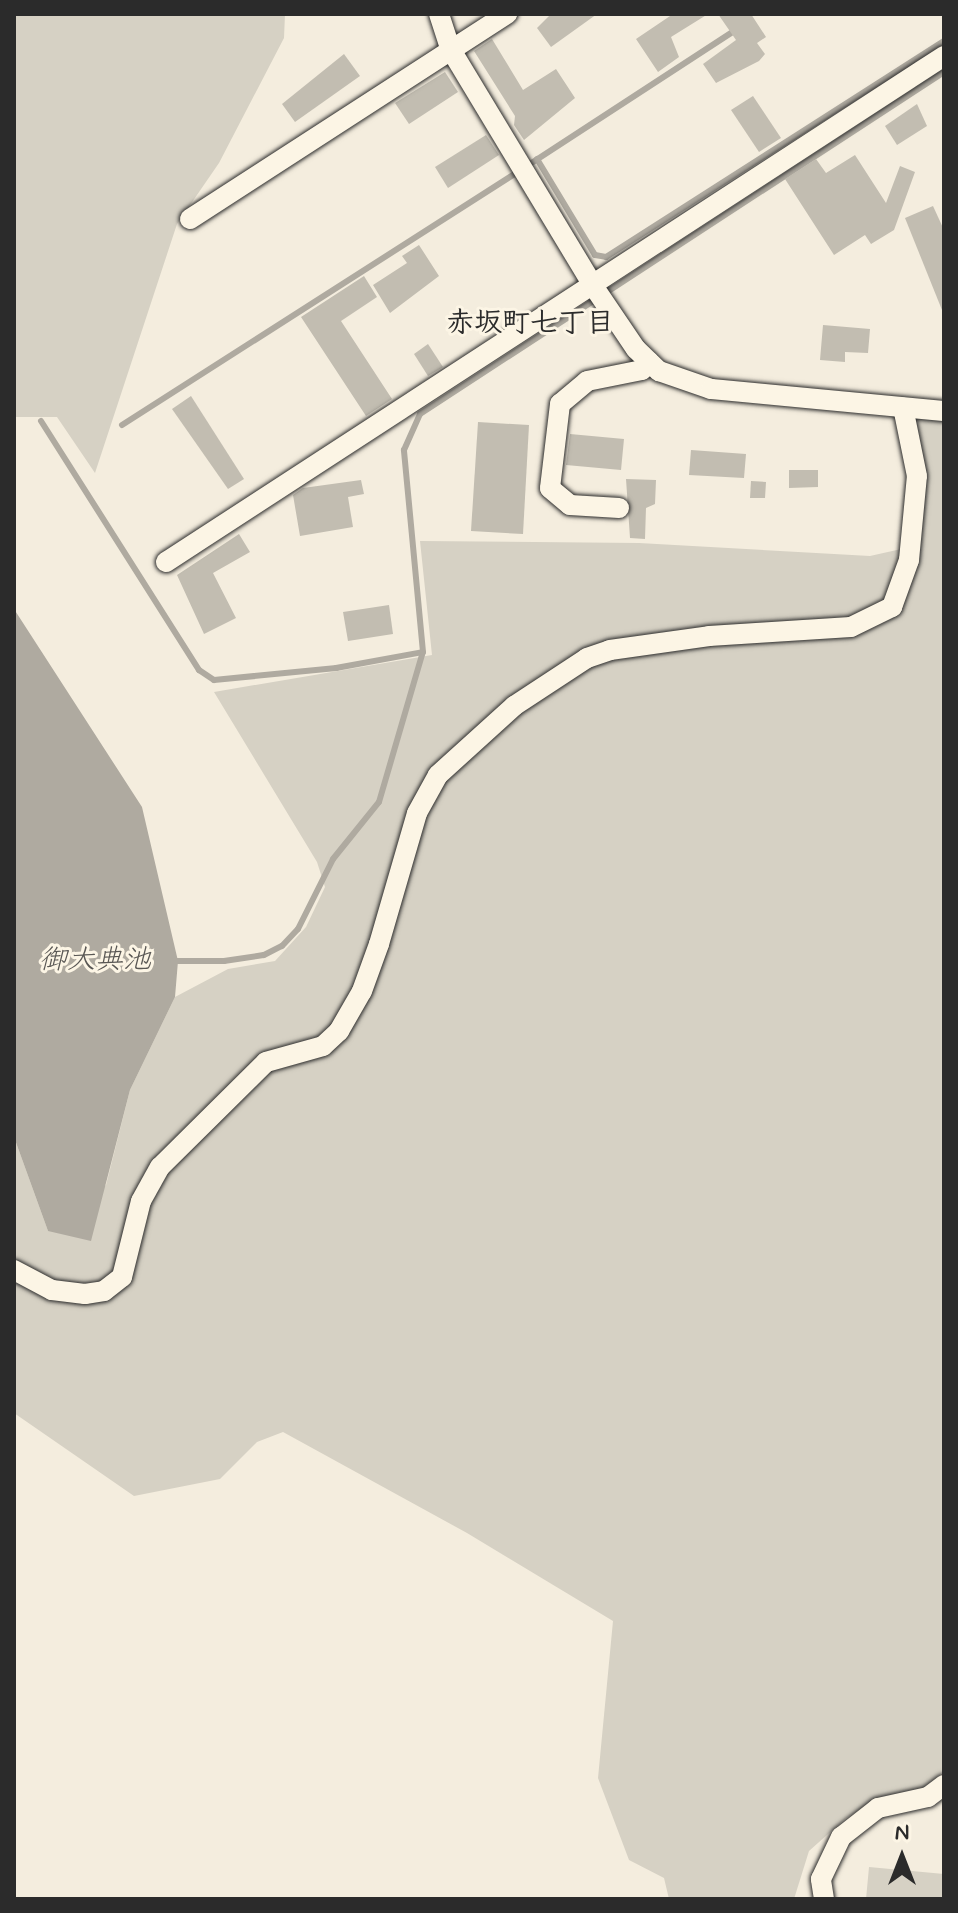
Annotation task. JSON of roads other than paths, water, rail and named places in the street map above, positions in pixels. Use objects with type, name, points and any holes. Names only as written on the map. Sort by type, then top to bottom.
[{"type":"street","points":[[439,14],[451,50],[597,292],[649,362],[685,383],[711,389],[944,411]]},
{"type":"street","points":[[190,219],[507,14]]},
{"type":"street","points":[[166,562],[597,292],[944,56]]},
{"type":"street","points":[[619,508],[570,505],[550,488],[560,404],[587,381],[642,370],[649,362]]},
{"type":"street","points":[[14,1270],[52,1290],[85,1294],[104,1291],[122,1277],[141,1201],[175,1151],[266,1062],[323,1046],[339,1031],[362,991],[379,944],[417,813],[438,775],[514,706],[587,658],[610,650],[709,636],[851,627],[892,607],[909,560],[917,476],[903,407]]},
{"type":"street","points":[[824,1899],[821,1879],[841,1837],[878,1808],[928,1797],[944,1785]]},
{"type":"water","name":"御大典池","points":[[14,609],[142,807],[178,961],[175,997],[130,1090],[91,1241],[48,1231],[14,1137]]},
{"type":"waterway","points":[[530,164],[737,29]]},
{"type":"waterway","points":[[537,159],[595,255],[606,257],[944,41]]},
{"type":"waterway","points":[[173,961],[224,961],[264,955],[282,946],[298,929],[333,859],[379,802],[423,652],[404,450],[420,414],[944,72]]},
{"type":"waterway","points":[[122,425],[515,174]]},
{"type":"waterway","points":[[41,421],[199,670],[214,680],[336,668],[423,652]]},
{"type":"district","name":"赤坂町七丁目","points":[[530,324]]}]
